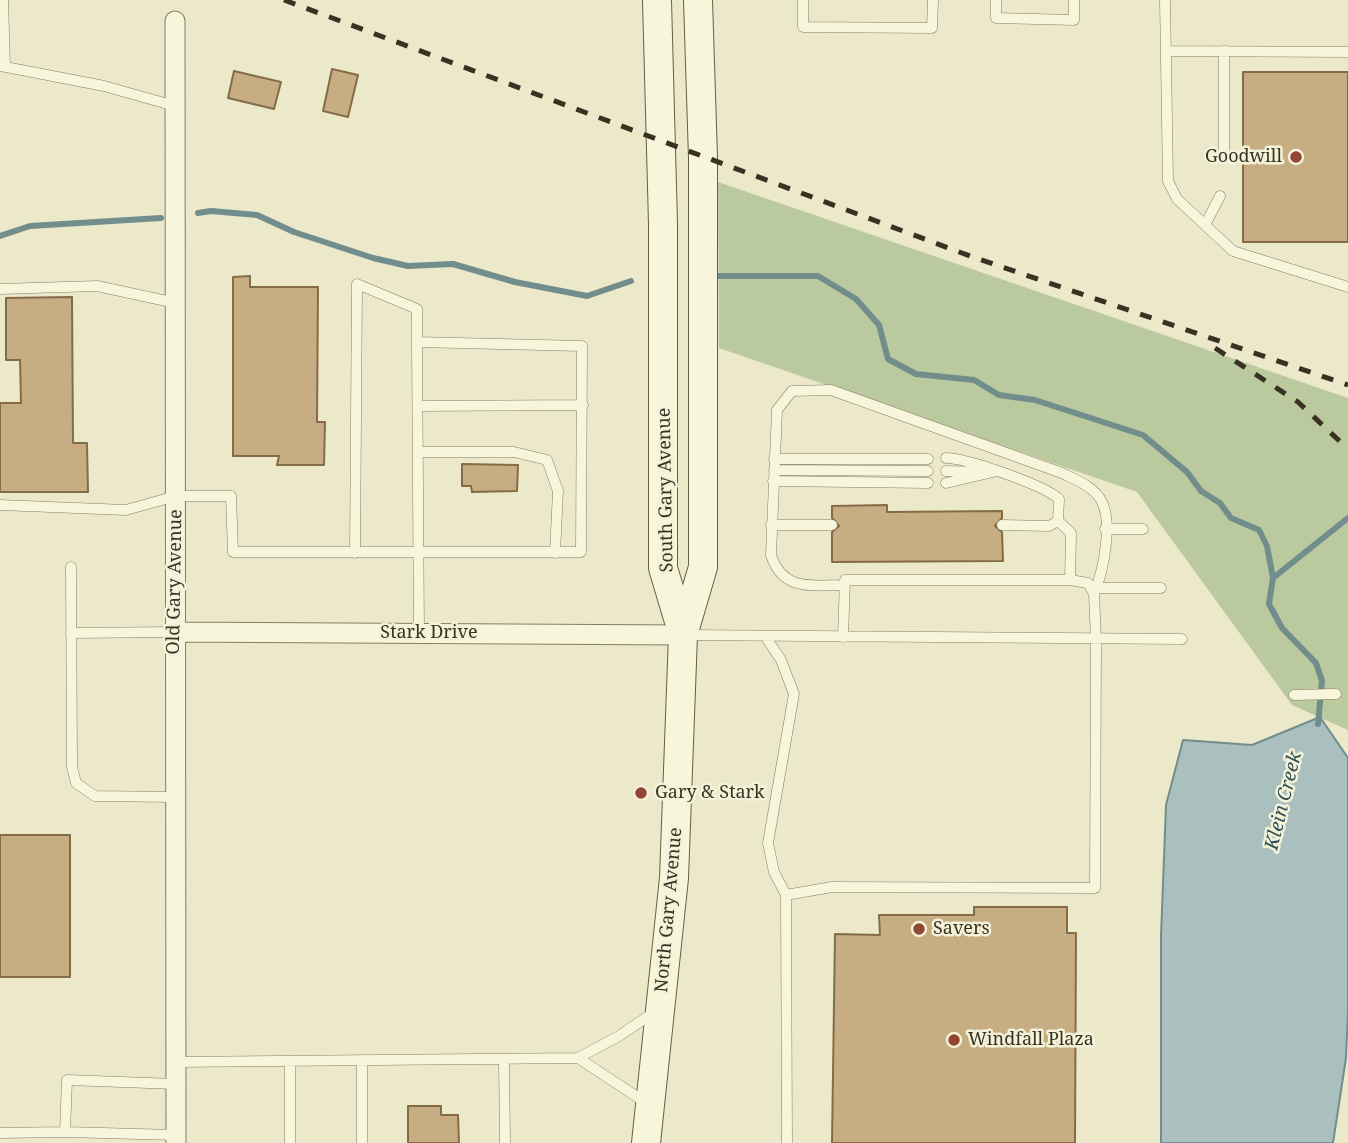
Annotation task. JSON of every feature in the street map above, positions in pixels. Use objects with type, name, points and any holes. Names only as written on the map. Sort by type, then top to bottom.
[{"type":"street","name":"South Gary Avenue","points":[[657,0],[663,250],[663,568],[683,635]]},
{"type":"street","name":"South Gary Avenue","points":[[683,635],[704,567],[703,146],[698,0]]},
{"type":"street","name":"Old Gary Avenue","points":[[175,21],[176,1139]]},
{"type":"street","name":"Stark Drive","points":[[174,632],[683,635]]},
{"type":"street","name":"North Gary Avenue","points":[[646,1143],[674,878],[683,635]]},
{"type":"lane","points":[[3,0],[2,67],[104,86],[176,106]]},
{"type":"lane","points":[[803,0],[803,27],[919,28],[932,28],[933,0]]},
{"type":"lane","points":[[996,0],[996,18],[1074,20],[1074,0]]},
{"type":"lane","points":[[1165,0],[1168,181],[1177,199],[1233,251],[1348,286]]},
{"type":"lane","points":[[1166,51],[1348,51]]},
{"type":"lane","points":[[1224,51],[1224,159]]},
{"type":"lane","points":[[1205,225],[1220,196]]},
{"type":"lane","points":[[355,553],[356,284],[417,309],[419,634]]},
{"type":"lane","points":[[0,289],[97,286],[176,303]]},
{"type":"lane","points":[[0,505],[126,510],[176,496],[231,496],[233,552],[581,552],[582,345],[417,342]]},
{"type":"lane","points":[[786,895],[832,887],[1095,888],[1096,591],[1105,559],[1103,503],[1095,492],[1062,473],[831,390],[792,391],[777,410],[770,529],[771,555],[776,571],[785,578],[809,585],[845,582],[1070,580],[1088,583],[1096,591],[1161,588]]},
{"type":"lane","points":[[418,405],[583,405]]},
{"type":"lane","points":[[418,452],[514,452],[547,460],[558,491],[555,552]]},
{"type":"lane","points":[[946,458],[1051,491],[1059,499],[1058,520],[1071,533],[1070,580]]},
{"type":"lane","points":[[774,464],[928,459]]},
{"type":"lane","points":[[774,464],[928,471]]},
{"type":"lane","points":[[946,471],[993,472]]},
{"type":"lane","points":[[946,483],[993,472]]},
{"type":"lane","points":[[773,481],[928,483]]},
{"type":"lane","points":[[1002,524],[1049,526],[1058,520]]},
{"type":"lane","points":[[770,529],[832,525]]},
{"type":"lane","points":[[1105,528],[1143,528]]},
{"type":"lane","points":[[71,567],[72,767],[76,783],[95,796],[174,797]]},
{"type":"lane","points":[[843,637],[845,582]]},
{"type":"lane","points":[[71,633],[174,632]]},
{"type":"lane","points":[[683,635],[1182,639]]},
{"type":"lane","points":[[765,636],[781,660],[794,694],[768,843],[774,872],[786,895],[787,1143]]},
{"type":"lane","points":[[1294,695],[1336,694]]},
{"type":"lane","points":[[176,1062],[578,1058],[619,1036],[660,1008]]},
{"type":"lane","points":[[578,1058],[651,1105]]},
{"type":"lane","points":[[504,1059],[505,1143]]},
{"type":"lane","points":[[362,1060],[362,1143]]},
{"type":"lane","points":[[290,1061],[290,1143]]},
{"type":"lane","points":[[65,1132],[67,1080],[176,1084]]},
{"type":"lane","points":[[0,1133],[65,1132],[78,1138],[176,1139]]},
{"type":"green space","points":[[718,182],[1348,398],[1348,730],[1292,705],[1137,492],[719,348]]},
{"type":"water","points":[[1320,717],[1348,758],[1348,1010],[1346,1058],[1333,1143],[1161,1143],[1161,936],[1166,805],[1183,740],[1252,745]]},
{"type":"building","points":[[332,69],[358,75],[348,117],[323,111]]},
{"type":"building","points":[[234,71],[281,82],[274,109],[228,98]]},
{"type":"building","name":"Goodwill","points":[[1243,72],[1348,72],[1348,242],[1243,242]]},
{"type":"building","points":[[250,276],[250,287],[318,287],[317,422],[325,422],[324,465],[277,465],[279,456],[233,456],[233,277]]},
{"type":"building","points":[[72,297],[73,443],[87,443],[88,492],[0,492],[0,403],[21,403],[20,360],[6,360],[6,298]]},
{"type":"building","points":[[462,464],[518,465],[517,491],[472,492],[471,486],[462,486]]},
{"type":"building","points":[[887,505],[887,512],[1002,511],[1002,518],[995,526],[1002,532],[1003,561],[832,562],[832,532],[839,526],[832,518],[832,506]]},
{"type":"building","points":[[0,835],[70,835],[70,977],[0,977]]},
{"type":"building","name":"Windfall Plaza","points":[[974,907],[1067,907],[1067,933],[1076,933],[1075,1143],[832,1143],[835,934],[880,935],[879,915],[974,915]]},
{"type":"building","points":[[408,1106],[441,1106],[441,1115],[458,1115],[459,1143],[408,1143]]},
{"type":"waterway","points":[[198,213],[211,211],[257,215],[294,232],[373,258],[408,266],[453,264],[515,282],[587,296],[631,281]]},
{"type":"waterway","points":[[0,236],[30,226],[161,218]]},
{"type":"waterway","points":[[712,276],[818,276],[856,299],[879,325],[888,359],[916,374],[974,380],[999,395],[1035,400],[1143,435],[1187,472],[1201,491],[1220,503],[1231,518],[1259,530],[1267,546],[1273,578]]},
{"type":"waterway","name":"Klein Creek","points":[[1318,724],[1322,681],[1316,663],[1282,628],[1269,604],[1273,578],[1348,518]]},
{"type":"railway","points":[[284,0],[970,256],[1348,385]]},
{"type":"railway","points":[[1215,348],[1298,402],[1348,449]]},
{"type":"place","name":"Goodwill","points":[[1296,157]]},
{"type":"place","name":"Gary & Stark","points":[[641,793]]},
{"type":"place","name":"Savers","points":[[919,929]]},
{"type":"place","name":"Windfall Plaza","points":[[954,1040]]}]
